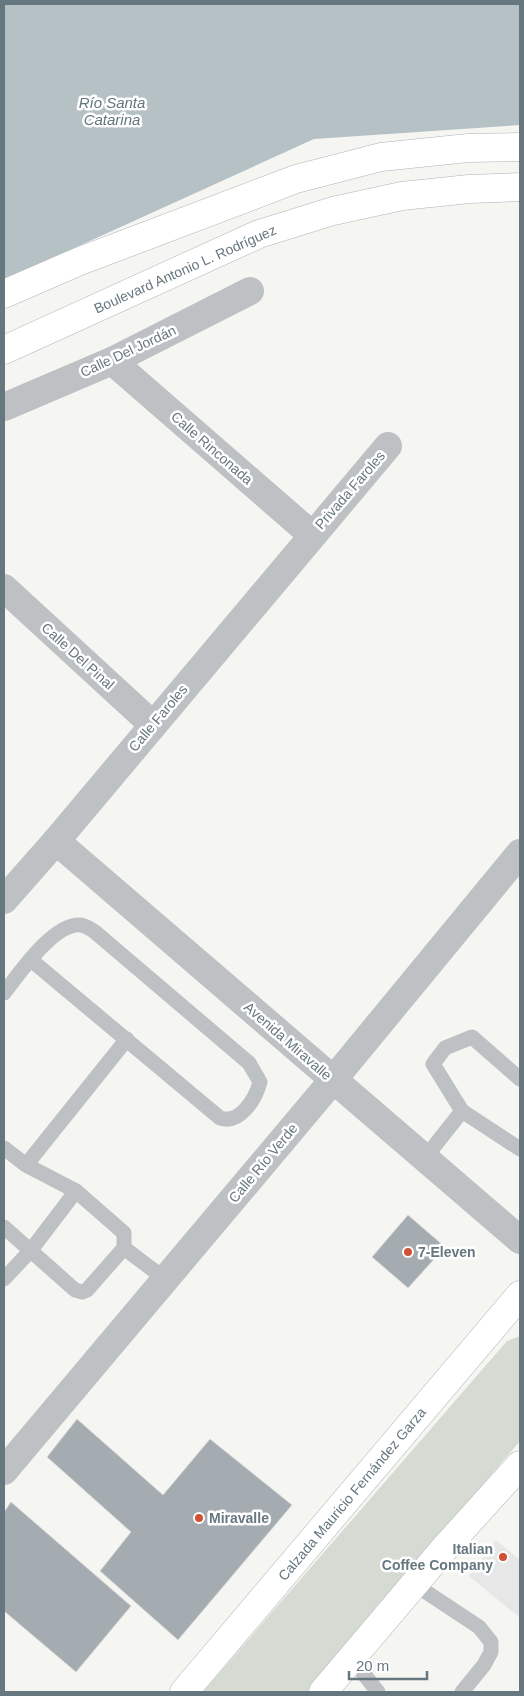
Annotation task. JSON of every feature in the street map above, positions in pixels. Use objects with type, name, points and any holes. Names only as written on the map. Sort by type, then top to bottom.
[{"type":"main road","points":[[4,294],[80,262],[296,179],[381,157],[468,148],[520,147]]},
{"type":"main road","name":"Boulevard Antonio L. Rodríguez","points":[[4,350],[259,234],[333,211],[402,196],[469,189],[520,188]]},
{"type":"main road","name":"Calzada Mauricio Fernández Garza","points":[[184,1692],[509,1320],[520,1295]]},
{"type":"main road","points":[[323,1692],[414,1584],[520,1465]]},
{"type":"street","name":"Calle Del Jordán","points":[[4,407],[112,361],[250,291]]},
{"type":"street","name":"Calle Rinconada","points":[[112,361],[312,535]]},
{"type":"street","name":"Privada Faroles","points":[[312,535],[388,446]]},
{"type":"street","name":"Calle Faroles","points":[[4,900],[56,841],[312,535]]},
{"type":"street","name":"Calle Del Pinal","points":[[4,588],[152,724]]},
{"type":"street","name":"Avenida Miravalle","points":[[56,841],[520,1240]]},
{"type":"street","name":"Calle Río Verde","points":[[4,1471],[333,1080],[520,853]]},
{"type":"lane","points":[[4,993],[31,960],[55,934],[71,926],[82,925],[95,932],[249,1063],[260,1082],[257,1093],[235,1118],[226,1120],[220,1118],[31,960]]},
{"type":"lane","points":[[520,1080],[472,1037],[445,1048],[433,1064],[462,1111],[520,1150]]},
{"type":"lane","points":[[26,1165],[127,1039]]},
{"type":"lane","points":[[425,1158],[462,1111]]},
{"type":"lane","points":[[4,1148],[26,1165],[76,1191],[121,1228],[125,1237],[124,1248],[87,1290],[82,1292],[75,1290],[4,1227]]},
{"type":"lane","points":[[4,1279],[30,1250],[76,1191]]},
{"type":"lane","points":[[124,1248],[165,1279]]},
{"type":"lane","points":[[414,1584],[479,1627],[491,1642],[490,1652],[484,1665],[462,1692]]},
{"type":"lane","points":[[352,1659],[378,1692]]},
{"type":"shaded area","points":[[520,1336],[520,1441],[307,1692],[203,1692],[507,1341]]},
{"type":"shaded area","points":[[496,1540],[520,1560],[520,1618],[469,1576]]},
{"type":"water","name":"Río Santa Catarina","points":[[4,4],[520,4],[520,125],[314,139],[4,280]]},
{"type":"building","name":"7-Eleven","points":[[408,1215],[445,1247],[408,1288],[372,1257]]},
{"type":"building","name":"Miravalle","points":[[77,1419],[163,1495],[210,1439],[292,1505],[178,1640],[100,1571],[131,1532],[47,1457]]},
{"type":"building","points":[[11,1502],[131,1606],[76,1672],[4,1611],[4,1512]]},
{"type":"place","name":"7-Eleven","points":[[408,1252]]},
{"type":"place","name":"Miravalle","points":[[199,1518]]},
{"type":"place","name":"Italian Coffee Company","points":[[503,1557]]}]
